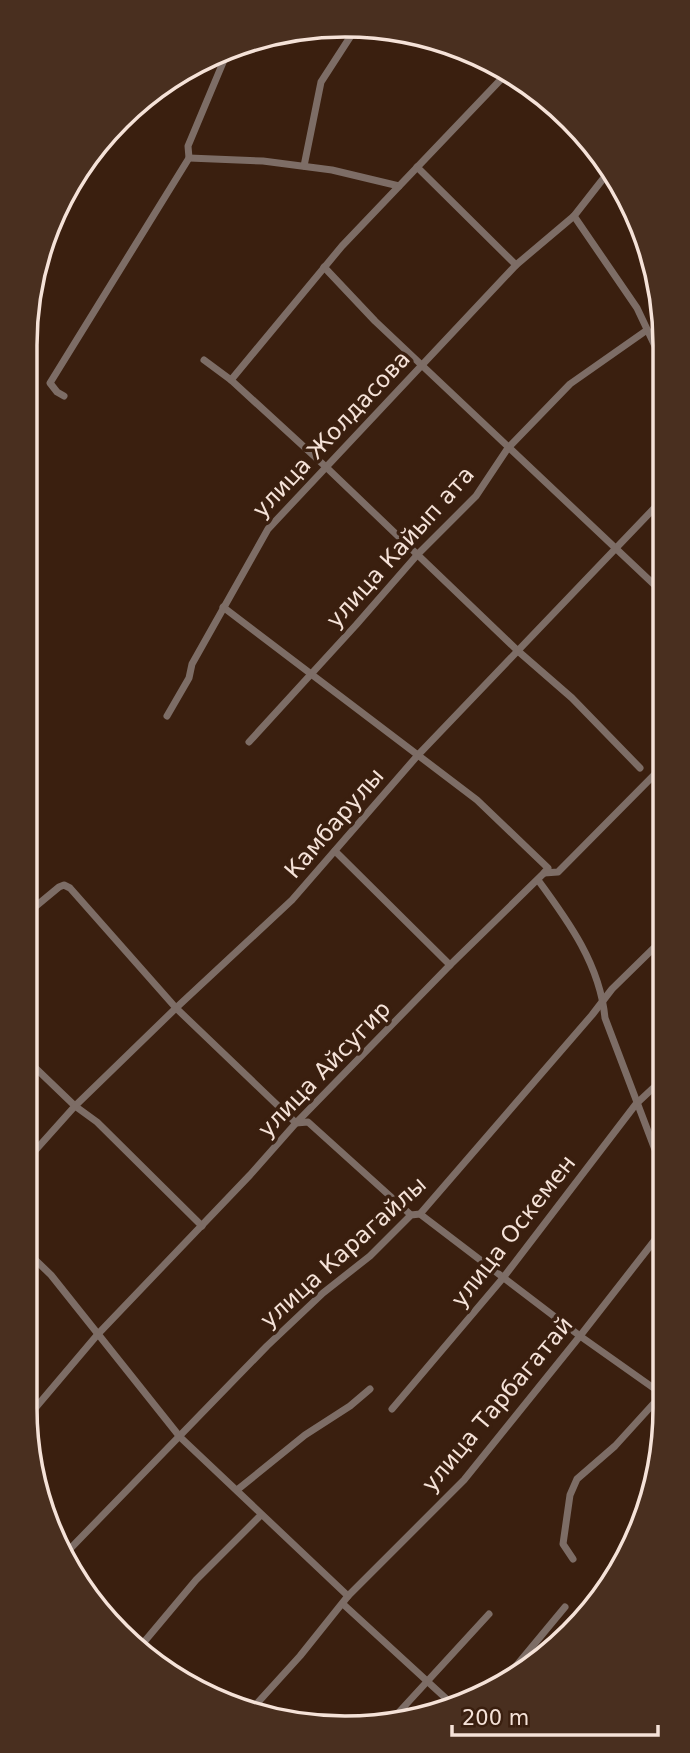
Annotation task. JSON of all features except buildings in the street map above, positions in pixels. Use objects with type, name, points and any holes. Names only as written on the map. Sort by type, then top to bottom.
[{"type":"street","points":[[304,166],[321,82],[350,37]]},
{"type":"street","points":[[64,396],[50,383],[189,158],[188,146],[223,62]]},
{"type":"street","points":[[231,380],[324,267],[501,79]]},
{"type":"street","points":[[189,158],[263,161],[304,166],[398,186]]},
{"type":"street","points":[[417,167],[516,264]]},
{"type":"street","name":"улица Жолдасова","points":[[167,716],[189,678],[192,664],[268,528],[516,264],[574,216],[604,178]]},
{"type":"street","points":[[574,216],[637,308],[653,342]]},
{"type":"street","points":[[324,267],[375,321],[653,584]]},
{"type":"street","name":"улица Кайып ата","points":[[249,742],[418,555],[476,496],[508,448],[570,384],[647,330]]},
{"type":"street","points":[[204,360],[231,380],[326,467],[518,651],[572,698],[640,768]]},
{"type":"street","name":"Камбарулы","points":[[37,1148],[75,1106],[292,900],[418,755],[653,510]]},
{"type":"street","points":[[223,607],[477,800],[548,868],[541,876],[595,971],[605,1018],[653,1146]]},
{"type":"street","name":"улица Айсугир","points":[[37,1406],[98,1334],[296,1123],[450,965],[541,876],[558,872],[653,776]]},
{"type":"street","points":[[335,851],[450,965]]},
{"type":"street","points":[[37,905],[59,887],[70,888],[176,1008],[296,1123],[308,1122],[411,1215]]},
{"type":"street","name":"улица Карагайлы","points":[[71,1548],[267,1346],[323,1293],[370,1256],[411,1215],[420,1214],[612,989],[653,950]]},
{"type":"street","points":[[37,1069],[75,1106],[97,1122],[202,1226]]},
{"type":"street","name":"улица Оскемен","points":[[392,1409],[503,1278],[636,1104],[653,1088]]},
{"type":"street","points":[[420,1214],[580,1336],[653,1386]]},
{"type":"street","name":"улица Тарбагатай","points":[[257,1703],[300,1656],[348,1596],[464,1480],[653,1242]]},
{"type":"street","points":[[37,1262],[51,1275],[180,1437],[348,1596]]},
{"type":"street","points":[[237,1490],[305,1435],[370,1389]]},
{"type":"street","points":[[573,1559],[563,1544],[570,1495],[578,1479],[615,1446],[653,1405]]},
{"type":"street","points":[[144,1642],[196,1580],[261,1515]]},
{"type":"street","points":[[343,1604],[446,1699]]},
{"type":"street","points":[[520,1662],[565,1607]]},
{"type":"street","points":[[400,1711],[489,1614]]}]
